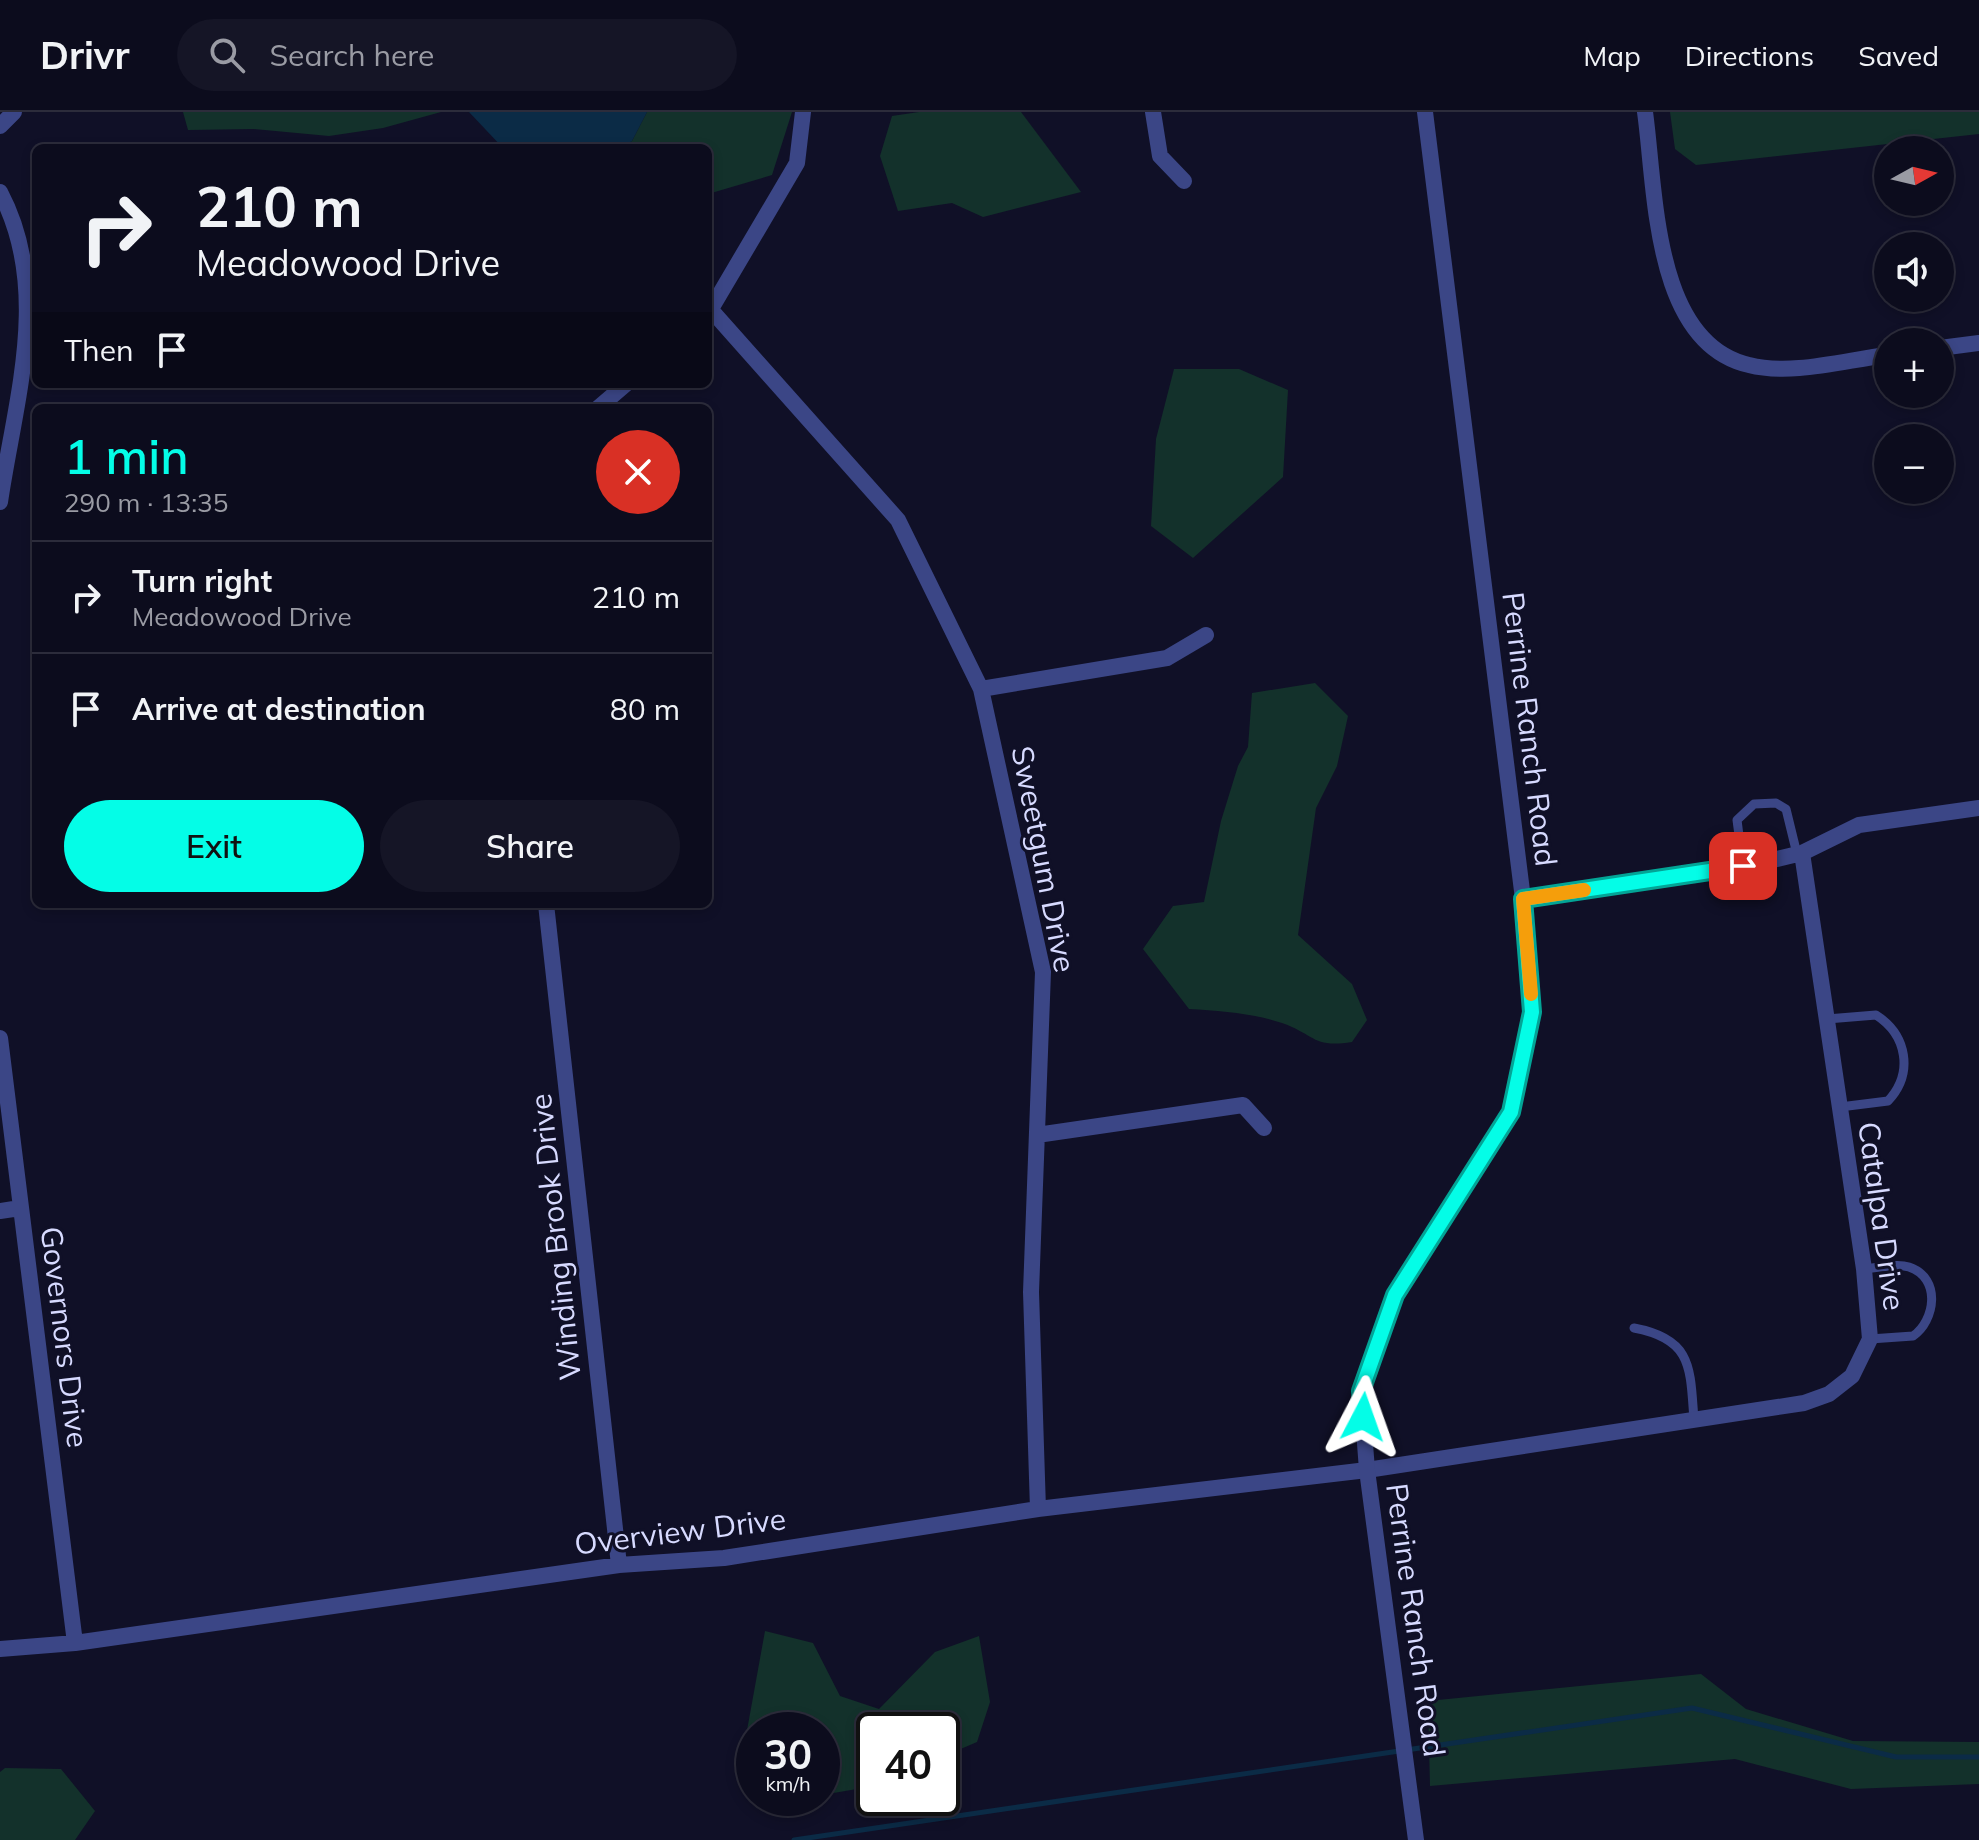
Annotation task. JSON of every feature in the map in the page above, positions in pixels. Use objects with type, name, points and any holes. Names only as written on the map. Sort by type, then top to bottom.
[{"type":"street","points":[[0,126],[14,112]]},
{"type":"street","points":[[712,309],[797,163],[803,112]]},
{"type":"street","points":[[1153,112],[1160,156],[1184,181]]},
{"type":"street","name":"Perrine Ranch Road","points":[[1416,1840],[1367,1470],[1361,1391],[1395,1295],[1511,1112],[1532,1012],[1523,899],[1425,112]]},
{"type":"street","points":[[1645,112],[1668,280],[1687,323],[1713,348],[1747,365],[1782,368],[1874,357]]},
{"type":"street","points":[[0,192],[8,207],[26,278],[25,367],[0,502]]},
{"type":"street","name":"Sweetgum Drive","points":[[712,314],[898,520],[981,689],[1043,972],[1031,1292],[1038,1509]]},
{"type":"street","points":[[1954,346],[1979,343]]},
{"type":"street","points":[[603,404],[621,388]]},
{"type":"street","points":[[981,689],[1167,658],[1206,635]]},
{"type":"street","points":[[1523,899],[1743,866],[1799,854],[1859,825],[1979,808]]},
{"type":"street","name":"Catalpa Drive","points":[[1367,1470],[1804,1403],[1829,1394],[1852,1376],[1870,1339],[1864,1269],[1799,854]]},
{"type":"street","name":"Winding Brook Drive","points":[[546,908],[619,1565]]},
{"type":"street","name":"Governors Drive","points":[[0,1038],[75,1643]]},
{"type":"street","points":[[1037,1135],[1243,1105],[1264,1128]]},
{"type":"street","points":[[0,1211],[20,1208]]},
{"type":"street","name":"Overview Drive","points":[[0,1649],[75,1643],[619,1565],[724,1558],[1038,1509],[1367,1470]]},
{"type":"lane","points":[[1743,866],[1737,820],[1754,804],[1776,803],[1786,809],[1799,854]]},
{"type":"lane","points":[[1827,1019],[1876,1015],[1893,1028],[1904,1050],[1901,1081],[1888,1101],[1840,1107]]},
{"type":"lane","points":[[1864,1269],[1907,1266],[1924,1278],[1932,1298],[1930,1317],[1913,1336],[1870,1339]]},
{"type":"lane","points":[[1634,1328],[1659,1333],[1684,1352],[1691,1377],[1694,1420]]},
{"type":"green space","points":[[183,112],[441,112],[383,128],[329,136],[253,129],[188,130]]},
{"type":"green space","points":[[647,112],[792,112],[772,175],[712,193],[712,144],[627,144],[632,141]]},
{"type":"green space","points":[[919,112],[1021,112],[1081,192],[983,217],[952,203],[898,211],[880,156],[892,116]]},
{"type":"green space","points":[[1670,112],[1979,112],[1979,134],[1874,136],[1874,146],[1696,165],[1675,149]]},
{"type":"green space","points":[[1174,369],[1239,369],[1288,390],[1283,477],[1193,558],[1151,526],[1156,439]]},
{"type":"green space","points":[[1315,683],[1348,716],[1337,766],[1316,808],[1298,935],[1352,984],[1367,1020],[1352,1042],[1321,1042],[1282,1023],[1259,1017],[1189,1009],[1143,949],[1173,906],[1204,902],[1221,821],[1238,766],[1248,747],[1252,693]]},
{"type":"green space","points":[[765,1631],[813,1643],[840,1696],[879,1709],[935,1652],[979,1636],[990,1702],[977,1742],[960,1749],[960,1712],[856,1712],[856,1789],[840,1792],[840,1712],[750,1712]]},
{"type":"green space","points":[[1701,1674],[1746,1709],[1853,1741],[1979,1742],[1979,1784],[1851,1789],[1735,1759],[1430,1786],[1428,1701]]},
{"type":"green space","points":[[5,1768],[61,1769],[95,1811],[75,1840],[0,1840],[0,1772]]},
{"type":"water","points":[[469,112],[647,112],[632,141],[627,144],[499,144]]},
{"type":"waterway","points":[[794,1840],[1692,1708],[1896,1757],[1979,1757]]},
{"type":"slow traffic","points":[[1531,994],[1523,899],[1584,890]]},
{"type":"route","points":[[1363,1417],[1361,1391],[1395,1295],[1511,1112],[1532,1012],[1523,899],[1743,866]]}]
